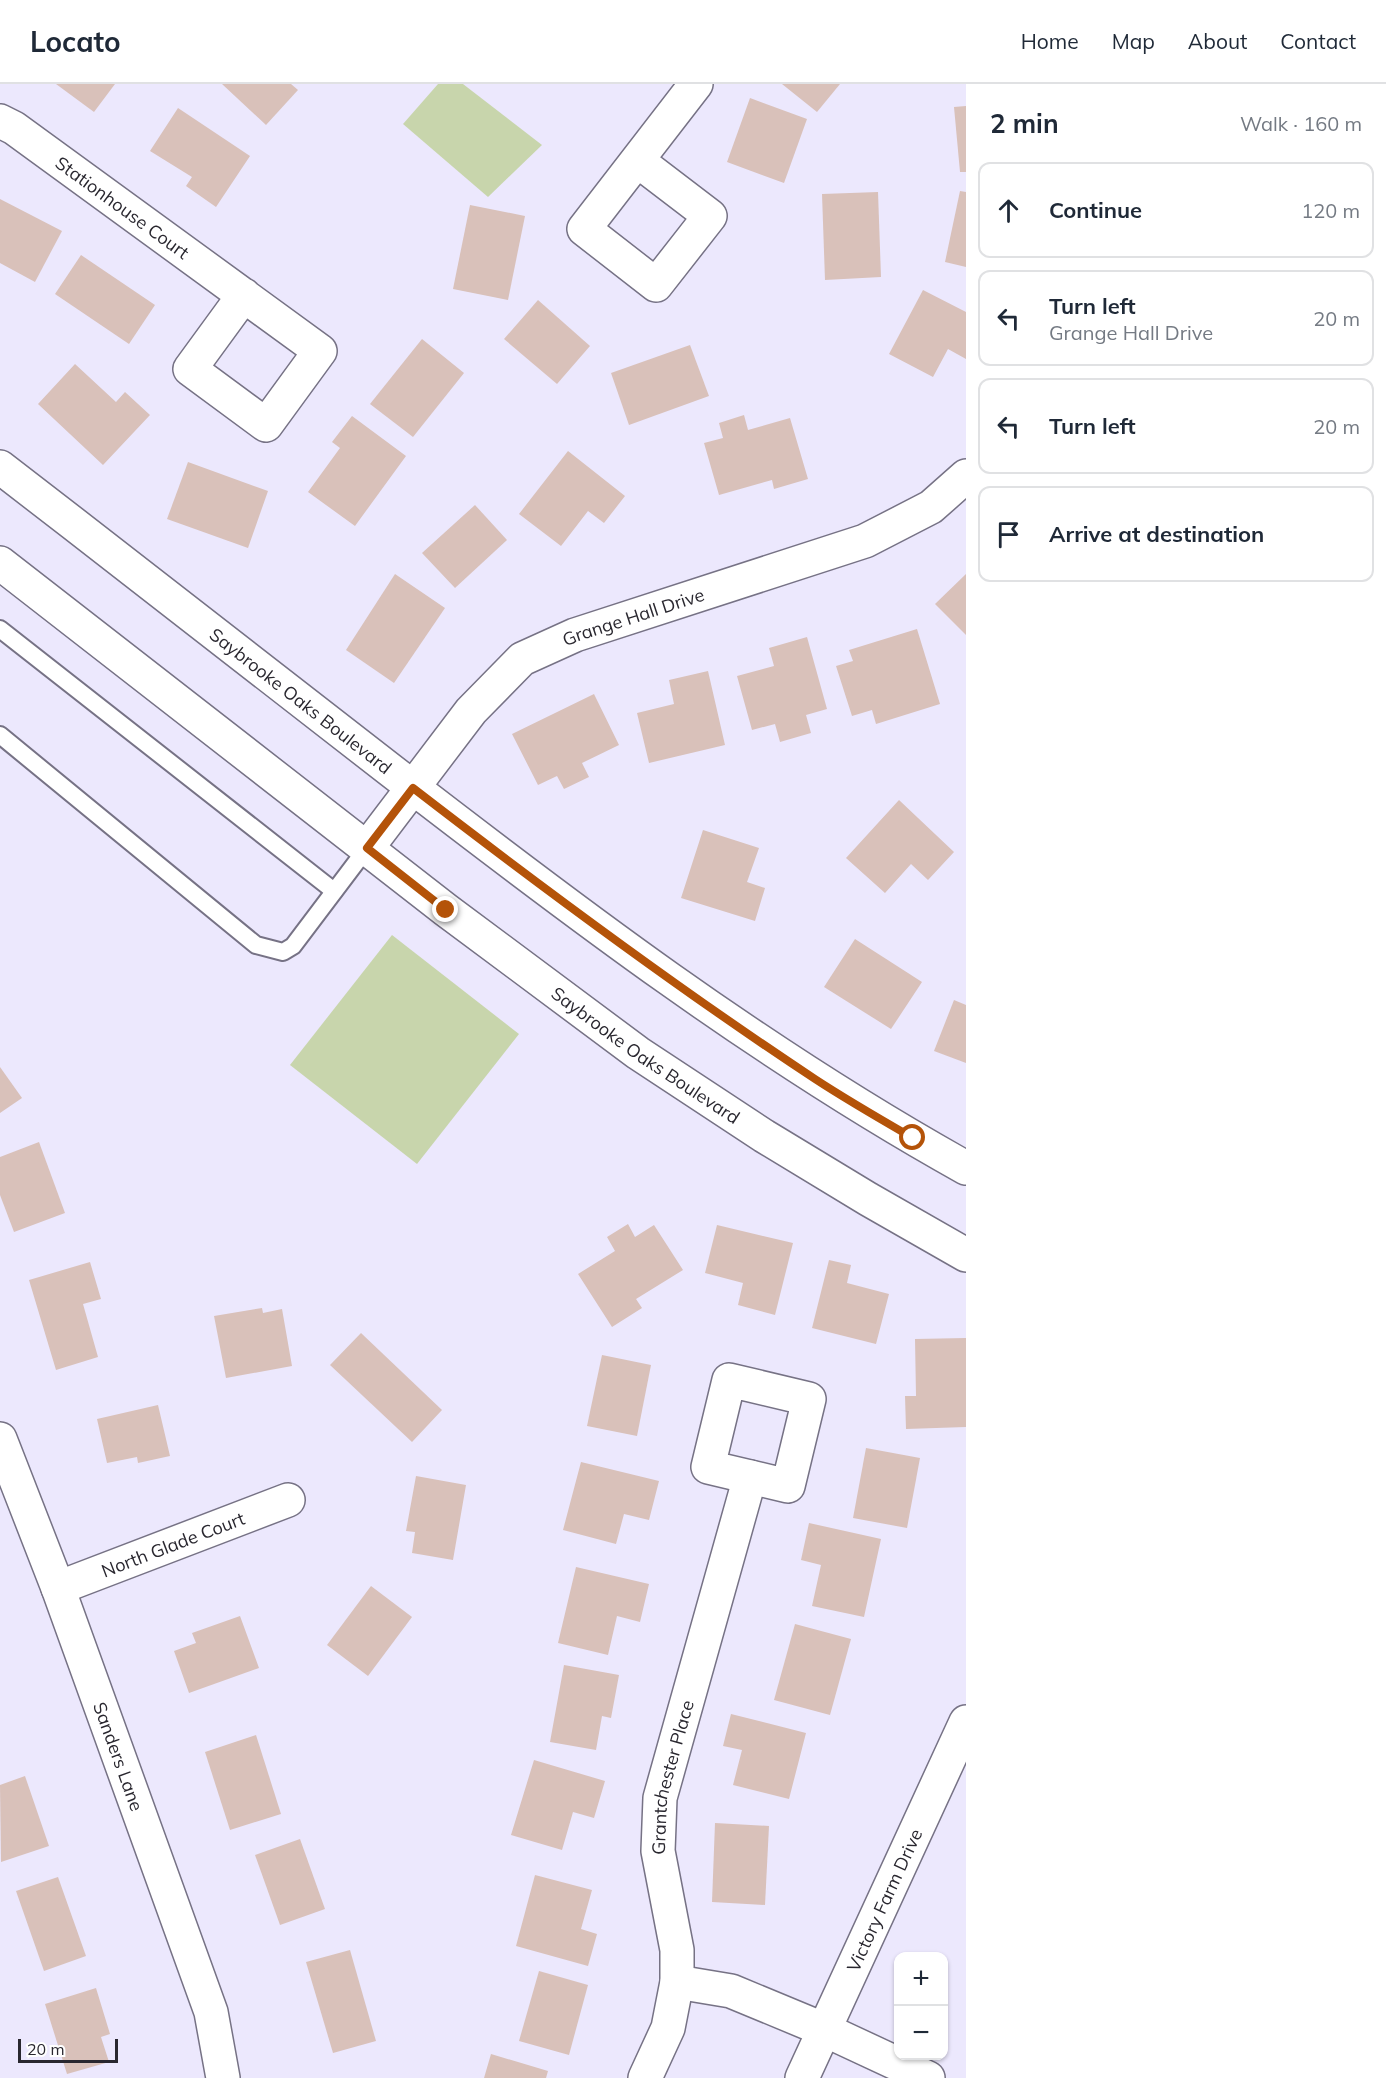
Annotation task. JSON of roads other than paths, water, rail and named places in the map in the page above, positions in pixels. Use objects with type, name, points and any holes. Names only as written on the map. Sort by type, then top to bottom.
[{"type":"street","points":[[638,161],[696,84]]},
{"type":"street","name":"Stationhouse Court","points":[[0,121],[14,128],[244,295]]},
{"type":"street","name":"Saybrooke Oaks Boulevard","points":[[0,467],[544,889],[678,985],[817,1080],[966,1168]]},
{"type":"street","name":"Grange Hall Drive","points":[[367,848],[471,711],[522,659],[575,635],[865,541],[931,507],[966,476]]},
{"type":"street","name":"Saybrooke Oaks Boulevard","points":[[0,563],[446,910],[638,1053],[764,1136],[867,1199],[966,1255]]},
{"type":"street","name":"Sanders Lane","points":[[0,1439],[58,1588],[211,2012],[223,2078]]},
{"type":"street","name":"Grantchester Place","points":[[645,2078],[668,2028],[677,1982],[677,1950],[658,1851],[660,1798],[750,1477]]},
{"type":"street","name":"North Glade Court","points":[[58,1588],[288,1500]]},
{"type":"street","name":"Victory Farm Drive","points":[[802,2078],[966,1722]]},
{"type":"street","points":[[677,1982],[731,1991],[825,2030],[928,2078]]},
{"type":"lane","points":[[0,629],[334,891]]},
{"type":"lane","points":[[0,735],[256,945],[283,952],[293,946],[367,848]]}]
